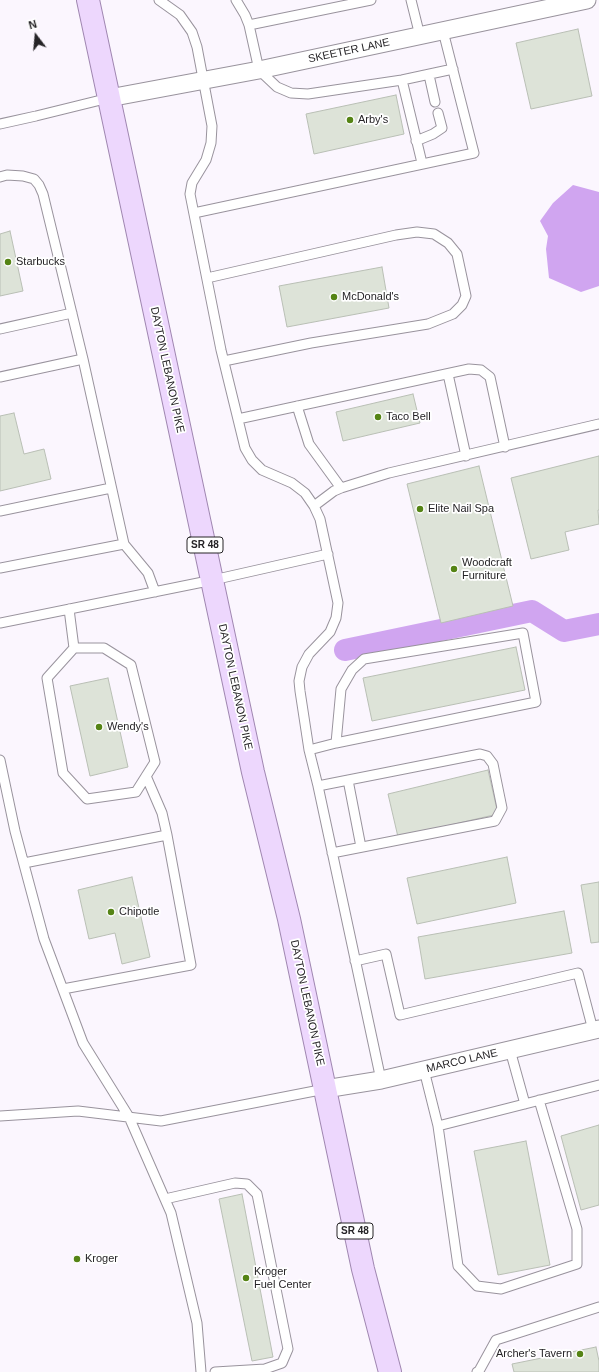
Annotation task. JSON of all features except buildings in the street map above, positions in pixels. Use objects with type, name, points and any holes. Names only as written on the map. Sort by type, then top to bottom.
[{"type":"main road","name":"DAYTON LEBANON PIKE","points":[[88,0],[173,393],[190,483],[213,580],[251,764],[289,919],[363,1269],[390,1372]]},
{"type":"street","name":"SKEETER LANE","points":[[109,98],[259,70],[588,0]]},
{"type":"street","name":"MARCO LANE","points":[[325,1089],[381,1080],[596,1030]]},
{"type":"lane","points":[[159,0],[180,15],[192,32],[197,47],[204,81],[212,126],[211,143],[206,160],[192,183],[190,194],[224,362],[245,448],[252,460],[262,470],[292,483],[305,493],[314,506],[320,519],[338,602],[336,618],[330,632],[309,654],[302,667],[299,681],[309,750],[381,1080]]},
{"type":"lane","points":[[236,0],[245,15],[249,26],[259,70],[276,87],[291,93],[308,94],[402,80],[453,69]]},
{"type":"lane","points":[[249,26],[371,0]]},
{"type":"lane","points":[[411,0],[420,36]]},
{"type":"lane","points":[[194,213],[474,153],[444,31]]},
{"type":"lane","points":[[429,75],[435,102]]},
{"type":"lane","points":[[402,80],[422,163]]},
{"type":"lane","points":[[0,124],[109,98]]},
{"type":"lane","points":[[416,141],[433,134],[442,128],[438,113]]},
{"type":"lane","points":[[3,176],[23,176],[34,179],[40,185],[83,359],[124,544],[148,573],[155,592]]},
{"type":"lane","points":[[207,278],[396,234],[417,232],[434,234],[448,243],[457,254],[466,296],[462,306],[453,314],[428,324],[311,343],[224,362]]},
{"type":"lane","points":[[0,329],[72,313]]},
{"type":"lane","points":[[0,377],[83,359]]},
{"type":"lane","points":[[238,419],[468,369],[481,370],[490,378],[505,447]]},
{"type":"lane","points":[[448,374],[466,456]]},
{"type":"lane","points":[[297,406],[309,444],[341,488]]},
{"type":"lane","points":[[314,506],[334,491],[389,473],[599,424]]},
{"type":"lane","points":[[0,511],[111,488]]},
{"type":"lane","points":[[0,568],[124,544]]},
{"type":"lane","points":[[0,624],[213,580],[328,554]]},
{"type":"lane","points":[[69,609],[74,648]]},
{"type":"lane","points":[[309,750],[336,742],[536,702],[523,633],[364,659],[352,670],[341,689],[336,742]]},
{"type":"lane","points":[[74,648],[104,648],[130,665],[155,762],[136,792],[87,799],[63,773],[47,678],[74,648]]},
{"type":"lane","points":[[318,786],[480,754],[486,756],[493,764],[502,808],[495,821],[332,853]]},
{"type":"lane","points":[[0,760],[15,830],[44,939],[83,1043],[129,1117],[171,1213],[197,1323],[201,1372]]},
{"type":"lane","points":[[63,989],[191,965],[162,812],[146,776]]},
{"type":"lane","points":[[348,780],[361,847]]},
{"type":"lane","points":[[24,863],[167,835]]},
{"type":"lane","points":[[355,960],[386,954],[400,1015],[578,973],[596,1030]]},
{"type":"lane","points":[[510,1050],[525,1104]]},
{"type":"lane","points":[[424,1070],[438,1126],[458,1266],[477,1286],[500,1290],[577,1264],[577,1229],[539,1100]]},
{"type":"lane","points":[[438,1126],[599,1085]]},
{"type":"lane","points":[[0,1116],[78,1111],[161,1120],[325,1089]]},
{"type":"lane","points":[[165,1199],[235,1183],[247,1184],[257,1194],[288,1349],[282,1363],[266,1370],[214,1372]]},
{"type":"lane","points":[[478,1372],[496,1340],[599,1308]]},
{"type":"shaded area","points":[[573,185],[599,192],[599,286],[581,292],[549,278],[546,249],[548,236],[540,221],[553,203]]},
{"type":"waterway","points":[[345,650],[532,611],[564,631],[599,624]]},
{"type":"place","name":"Arby's","points":[[350,120]]},
{"type":"place","name":"Starbucks","points":[[8,262]]},
{"type":"place","name":"McDonald's","points":[[334,297]]},
{"type":"place","name":"Taco Bell","points":[[378,417]]},
{"type":"place","name":"Elite Nail Spa","points":[[420,509]]},
{"type":"place","name":"Woodcraft Furniture","points":[[454,569]]},
{"type":"place","name":"Wendy's","points":[[99,727]]},
{"type":"place","name":"Chipotle","points":[[111,912]]},
{"type":"place","name":"Kroger","points":[[77,1259]]},
{"type":"place","name":"Kroger Fuel Center","points":[[246,1278]]},
{"type":"place","name":"Archer's Tavern","points":[[580,1354]]}]
